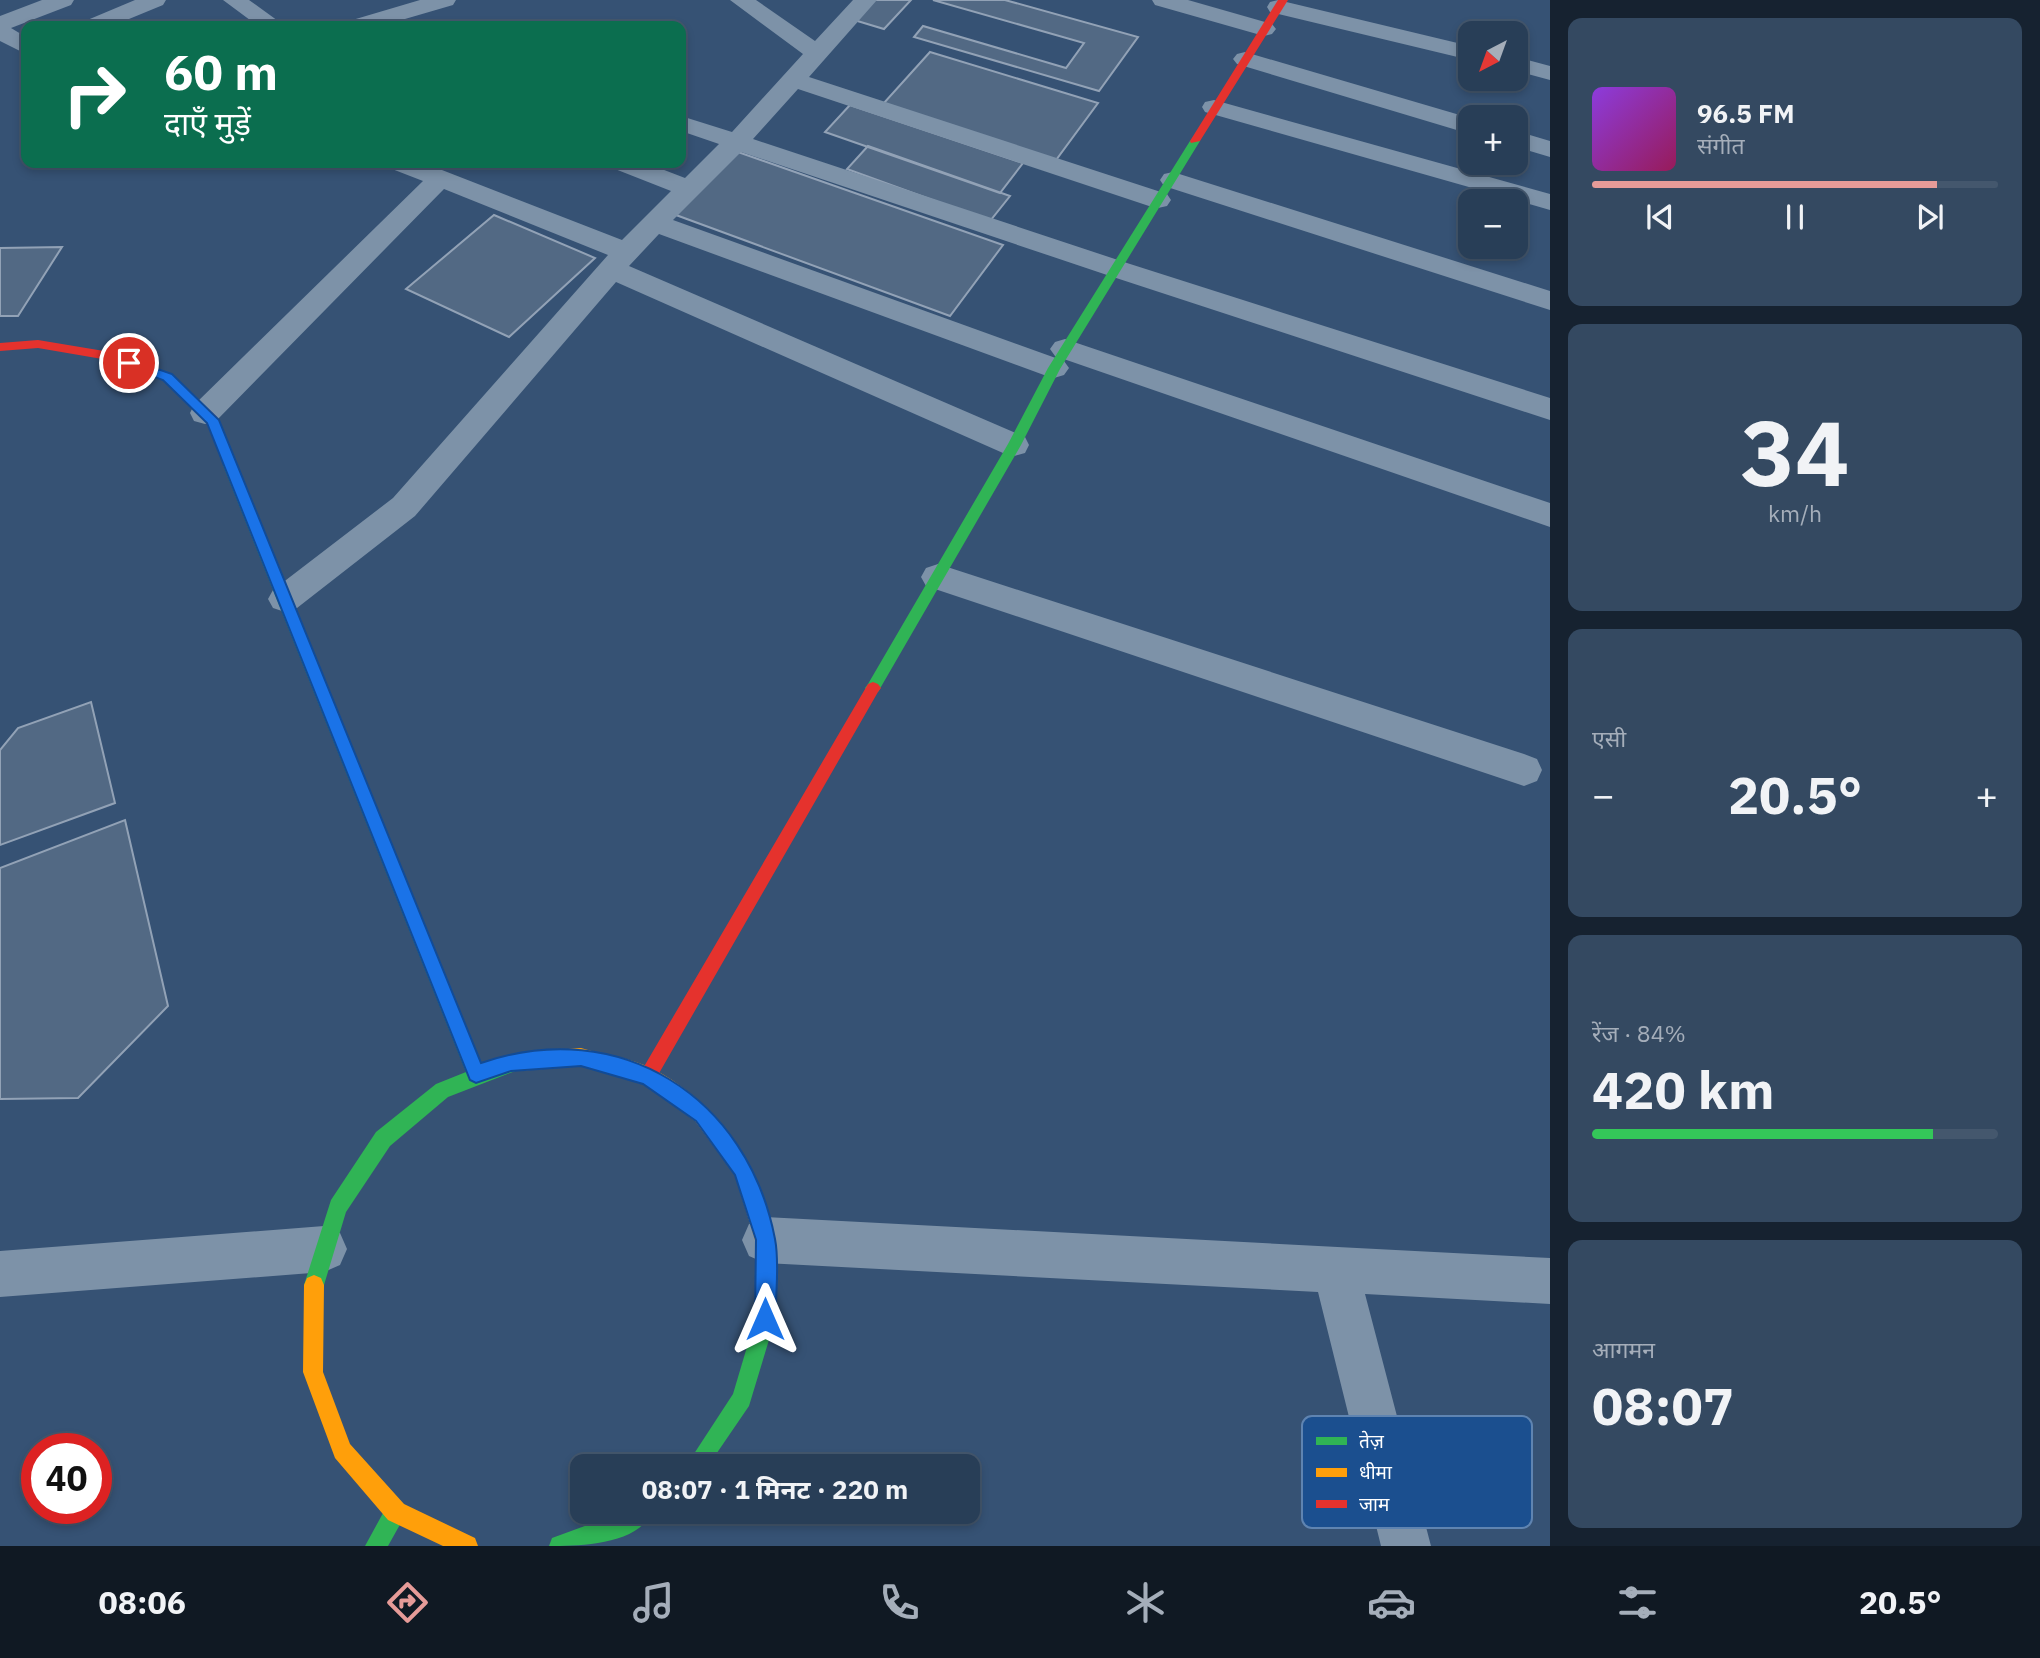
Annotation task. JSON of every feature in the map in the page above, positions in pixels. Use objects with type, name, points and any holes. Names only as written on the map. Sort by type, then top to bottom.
[{"type":"street","points":[[0,24],[63,0]]},
{"type":"street","points":[[105,21],[155,0]]},
{"type":"street","points":[[242,5],[272,0]]},
{"type":"street","points":[[374,21],[445,0]]},
{"type":"street","points":[[741,0],[815,52]]},
{"type":"street","points":[[285,599],[404,508],[618,261],[735,143],[815,52],[866,0]]},
{"type":"street","points":[[1163,0],[1264,29]]},
{"type":"street","points":[[648,1076],[939,577],[1014,445],[1059,358],[1117,270],[1214,107],[1281,4],[1458,50]]},
{"type":"street","points":[[242,5],[266,21]]},
{"type":"street","points":[[387,17],[398,21]]},
{"type":"street","points":[[0,31],[21,44]]},
{"type":"street","points":[[1245,59],[1458,122]]},
{"type":"street","points":[[1528,67],[1550,73]]},
{"type":"street","points":[[792,79],[1550,301]]},
{"type":"street","points":[[1214,107],[1550,202]]},
{"type":"street","points":[[686,125],[1117,270],[1550,409]]},
{"type":"street","points":[[1528,143],[1550,149]]},
{"type":"street","points":[[413,168],[1014,445]]},
{"type":"street","points":[[636,168],[689,189]]},
{"type":"street","points":[[205,413],[440,179]]},
{"type":"street","points":[[655,222],[1059,358],[1550,515]]},
{"type":"street","points":[[0,347],[38,344],[110,356],[167,377],[212,420],[476,1074]]},
{"type":"street","points":[[939,577],[1524,770]]},
{"type":"street","points":[[467,1546],[396,1512],[342,1451],[313,1372],[313,1287],[338,1207],[383,1139],[442,1090],[476,1074],[511,1062],[581,1057],[648,1076],[702,1114],[743,1170],[765,1240],[765,1319],[742,1399],[704,1454]]},
{"type":"street","points":[[765,1240],[1550,1282]]},
{"type":"street","points":[[0,1273],[324,1249]]},
{"type":"street","points":[[1336,1270],[1373,1416]]},
{"type":"street","points":[[376,1546],[396,1512]]},
{"type":"street","points":[[560,1546],[628,1529],[632,1524]]},
{"type":"street","points":[[1401,1528],[1406,1546]]},
{"type":"building","points":[[872,0],[911,0],[884,29],[854,20]]},
{"type":"building","points":[[933,0],[1005,0],[1138,37],[1099,91],[914,37],[923,26],[1066,68],[1084,43]]},
{"type":"building","points":[[930,52],[1098,103],[1056,160],[883,104]]},
{"type":"building","points":[[850,105],[1023,163],[1000,193],[825,132]]},
{"type":"building","points":[[868,146],[1010,196],[990,221],[847,169]]},
{"type":"building","points":[[738,152],[1003,245],[950,316],[676,215]]},
{"type":"building","points":[[494,215],[595,258],[509,337],[406,289]]},
{"type":"building","points":[[62,247],[18,316],[0,316],[0,248]]},
{"type":"building","points":[[91,702],[115,803],[0,845],[0,750],[18,728]]},
{"type":"building","points":[[125,820],[168,1006],[78,1098],[0,1099],[0,868]]},
{"type":"traffic: fast","points":[[873,688],[1014,445],[1054,368],[1195,141]]},
{"type":"traffic: fast","points":[[230,465],[476,1074]]},
{"type":"traffic: fast","points":[[314,1285],[338,1207],[383,1139],[442,1090],[517,1062]]},
{"type":"traffic: fast","points":[[704,1454],[742,1399],[762,1330]]},
{"type":"traffic: fast","points":[[376,1546],[396,1512]]},
{"type":"traffic: fast","points":[[560,1546],[623,1524]]},
{"type":"traffic: slow","points":[[517,1062],[581,1057],[648,1076],[702,1114],[743,1170],[765,1240],[765,1319],[762,1330]]},
{"type":"traffic: slow","points":[[314,1285],[313,1372],[342,1451],[396,1512],[467,1546]]},
{"type":"traffic: jam","points":[[1195,141],[1283,0]]},
{"type":"traffic: jam","points":[[0,347],[38,344],[110,356],[167,377],[212,420],[230,465]]},
{"type":"traffic: jam","points":[[648,1076],[873,688]]},
{"type":"route","points":[[129,363],[167,377],[212,420],[476,1074],[511,1062],[581,1057],[648,1076],[702,1114],[743,1170],[765,1240],[765,1319]]}]
